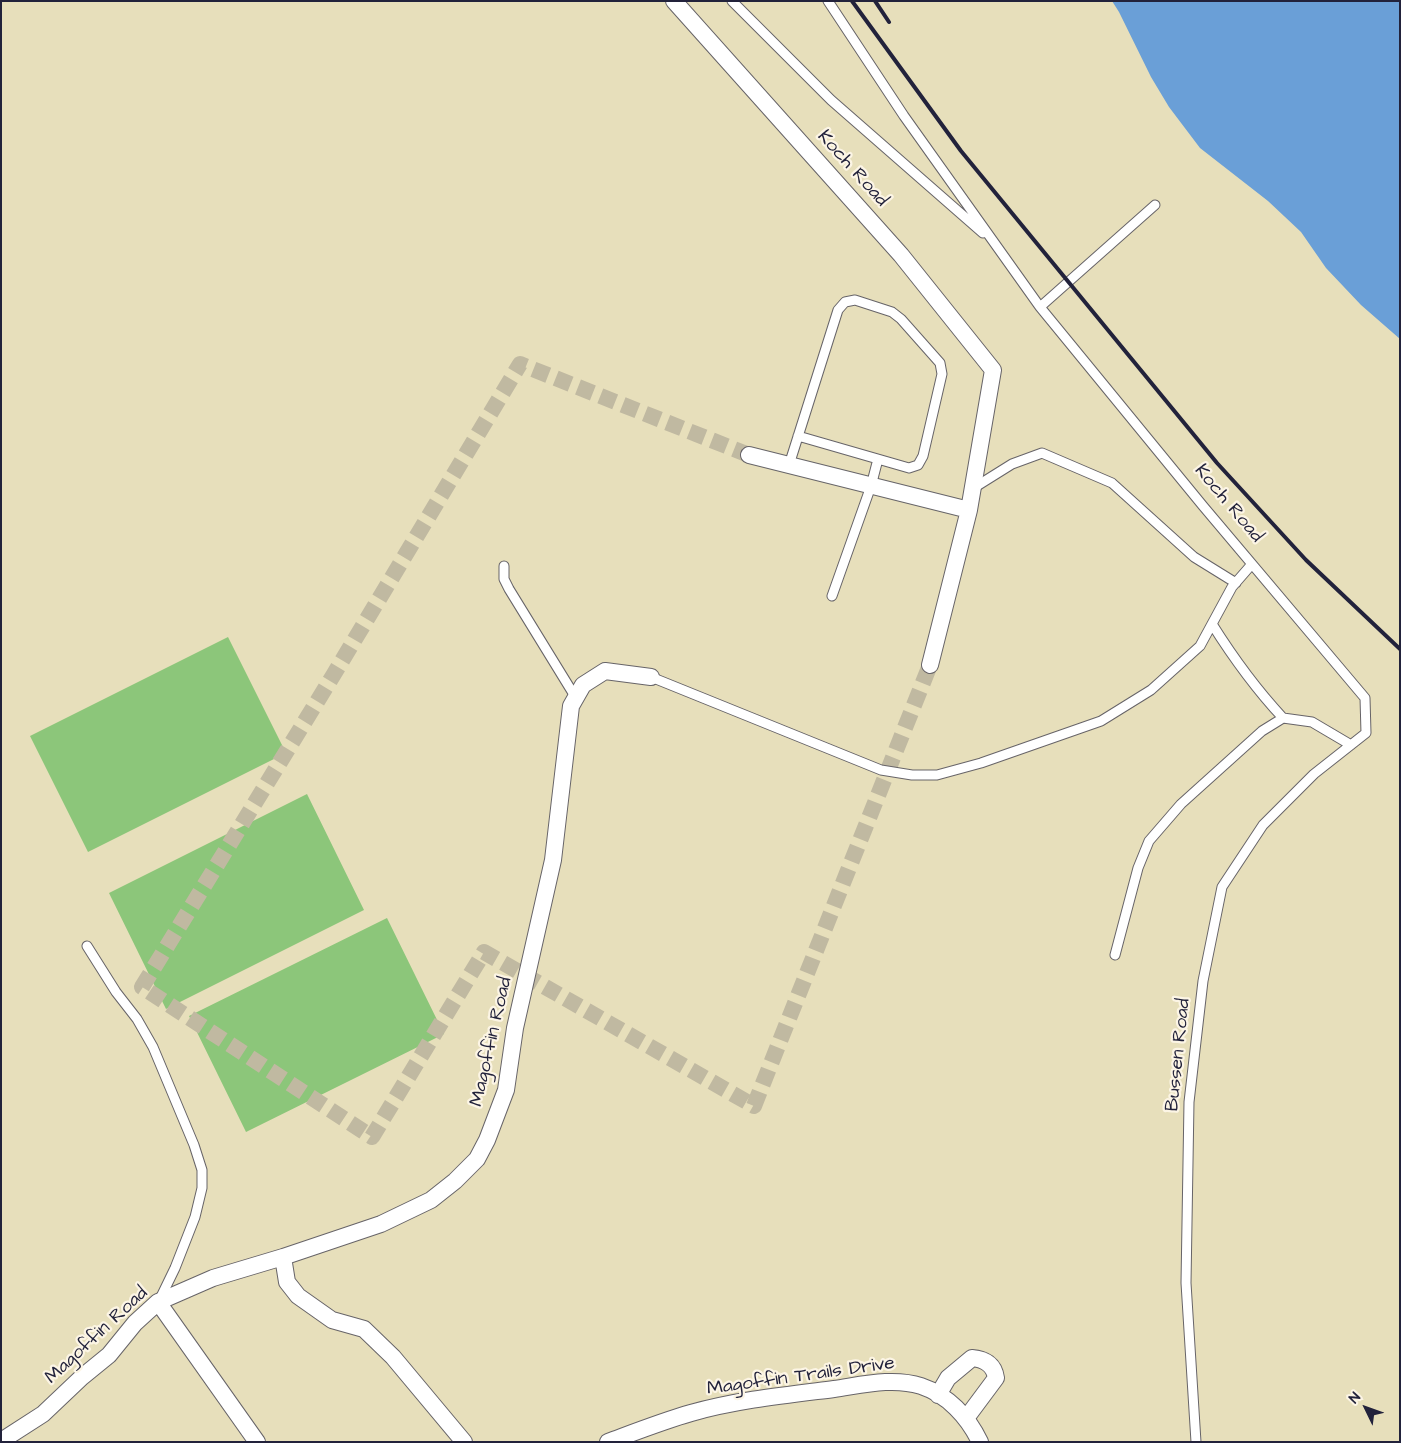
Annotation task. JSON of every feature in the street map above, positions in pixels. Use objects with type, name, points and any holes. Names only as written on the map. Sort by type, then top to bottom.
[{"type":"street","name":"Koch Road","points":[[674,1],[901,255],[993,370],[972,489]]},
{"type":"street","points":[[749,455],[969,510]]},
{"type":"street","points":[[930,664],[969,510],[972,489]]},
{"type":"street","name":"Magoffin Road","points":[[1,1441],[43,1414],[82,1377],[109,1355],[134,1323],[158,1302],[213,1278],[381,1224],[431,1200],[456,1181],[477,1159],[487,1140],[506,1090],[515,1028],[553,860],[571,706],[584,685],[605,671],[651,677]]},
{"type":"street","points":[[283,1257],[287,1282],[298,1296],[332,1320],[364,1329],[393,1357],[464,1442]]},
{"type":"street","points":[[158,1302],[257,1442]]},
{"type":"street","points":[[938,1395],[948,1378],[972,1358],[981,1359],[990,1365],[995,1371],[996,1378],[966,1417]]},
{"type":"street","name":"Magoffin Trails Drive","points":[[608,1442],[689,1414],[723,1405],[892,1382],[922,1387],[953,1405],[966,1417],[980,1442]]},
{"type":"lane","points":[[732,1],[831,100],[996,244]]},
{"type":"lane","points":[[828,1],[904,116],[996,244]]},
{"type":"lane","points":[[1040,307],[1155,205]]},
{"type":"lane","name":"Koch Road","points":[[996,244],[1040,307],[1365,698],[1366,733]]},
{"type":"lane","points":[[789,465],[798,436],[838,310],[845,302],[855,300],[892,312],[902,319],[940,363],[942,374],[923,456],[918,465],[909,468],[798,436]]},
{"type":"lane","points":[[972,489],[1012,464],[1042,453],[1112,483],[1194,557],[1236,583]]},
{"type":"lane","points":[[832,596],[871,486],[878,459]]},
{"type":"lane","points":[[651,677],[881,770],[912,775],[936,775],[981,763],[1101,721],[1151,690],[1200,646],[1236,583],[1252,564]]},
{"type":"lane","points":[[504,566],[504,579],[509,589],[576,698]]},
{"type":"lane","points":[[1212,624],[1256,689],[1283,718],[1312,722],[1351,745]]},
{"type":"lane","points":[[1115,956],[1138,868],[1149,841],[1181,804],[1262,731],[1283,718]]},
{"type":"lane","name":"Bussen Road","points":[[1196,1442],[1186,1283],[1189,1102],[1203,981],[1222,887],[1263,824],[1314,774],[1366,733]]},
{"type":"lane","points":[[87,946],[116,992],[137,1019],[153,1047],[194,1145],[202,1170],[202,1188],[195,1217],[178,1261],[158,1302]]},
{"type":"green space","points":[[228,637],[286,753],[88,852],[30,736]]},
{"type":"green space","points":[[307,794],[364,910],[166,1009],[109,893]]},
{"type":"green space","points":[[387,918],[444,1034],[246,1132],[189,1016]]},
{"type":"water","points":[[1112,1],[1400,1],[1400,339],[1361,305],[1326,268],[1301,232],[1268,201],[1200,148],[1169,107],[1151,77]]},
{"type":"tunnel","points":[[749,455],[520,364],[334,674],[142,987],[372,1137],[484,952],[754,1106],[930,665]]},
{"type":"railway","points":[[852,1],[961,151],[1217,463],[1306,560],[1400,649]]},
{"type":"railway","points":[[875,1],[889,22]]}]
